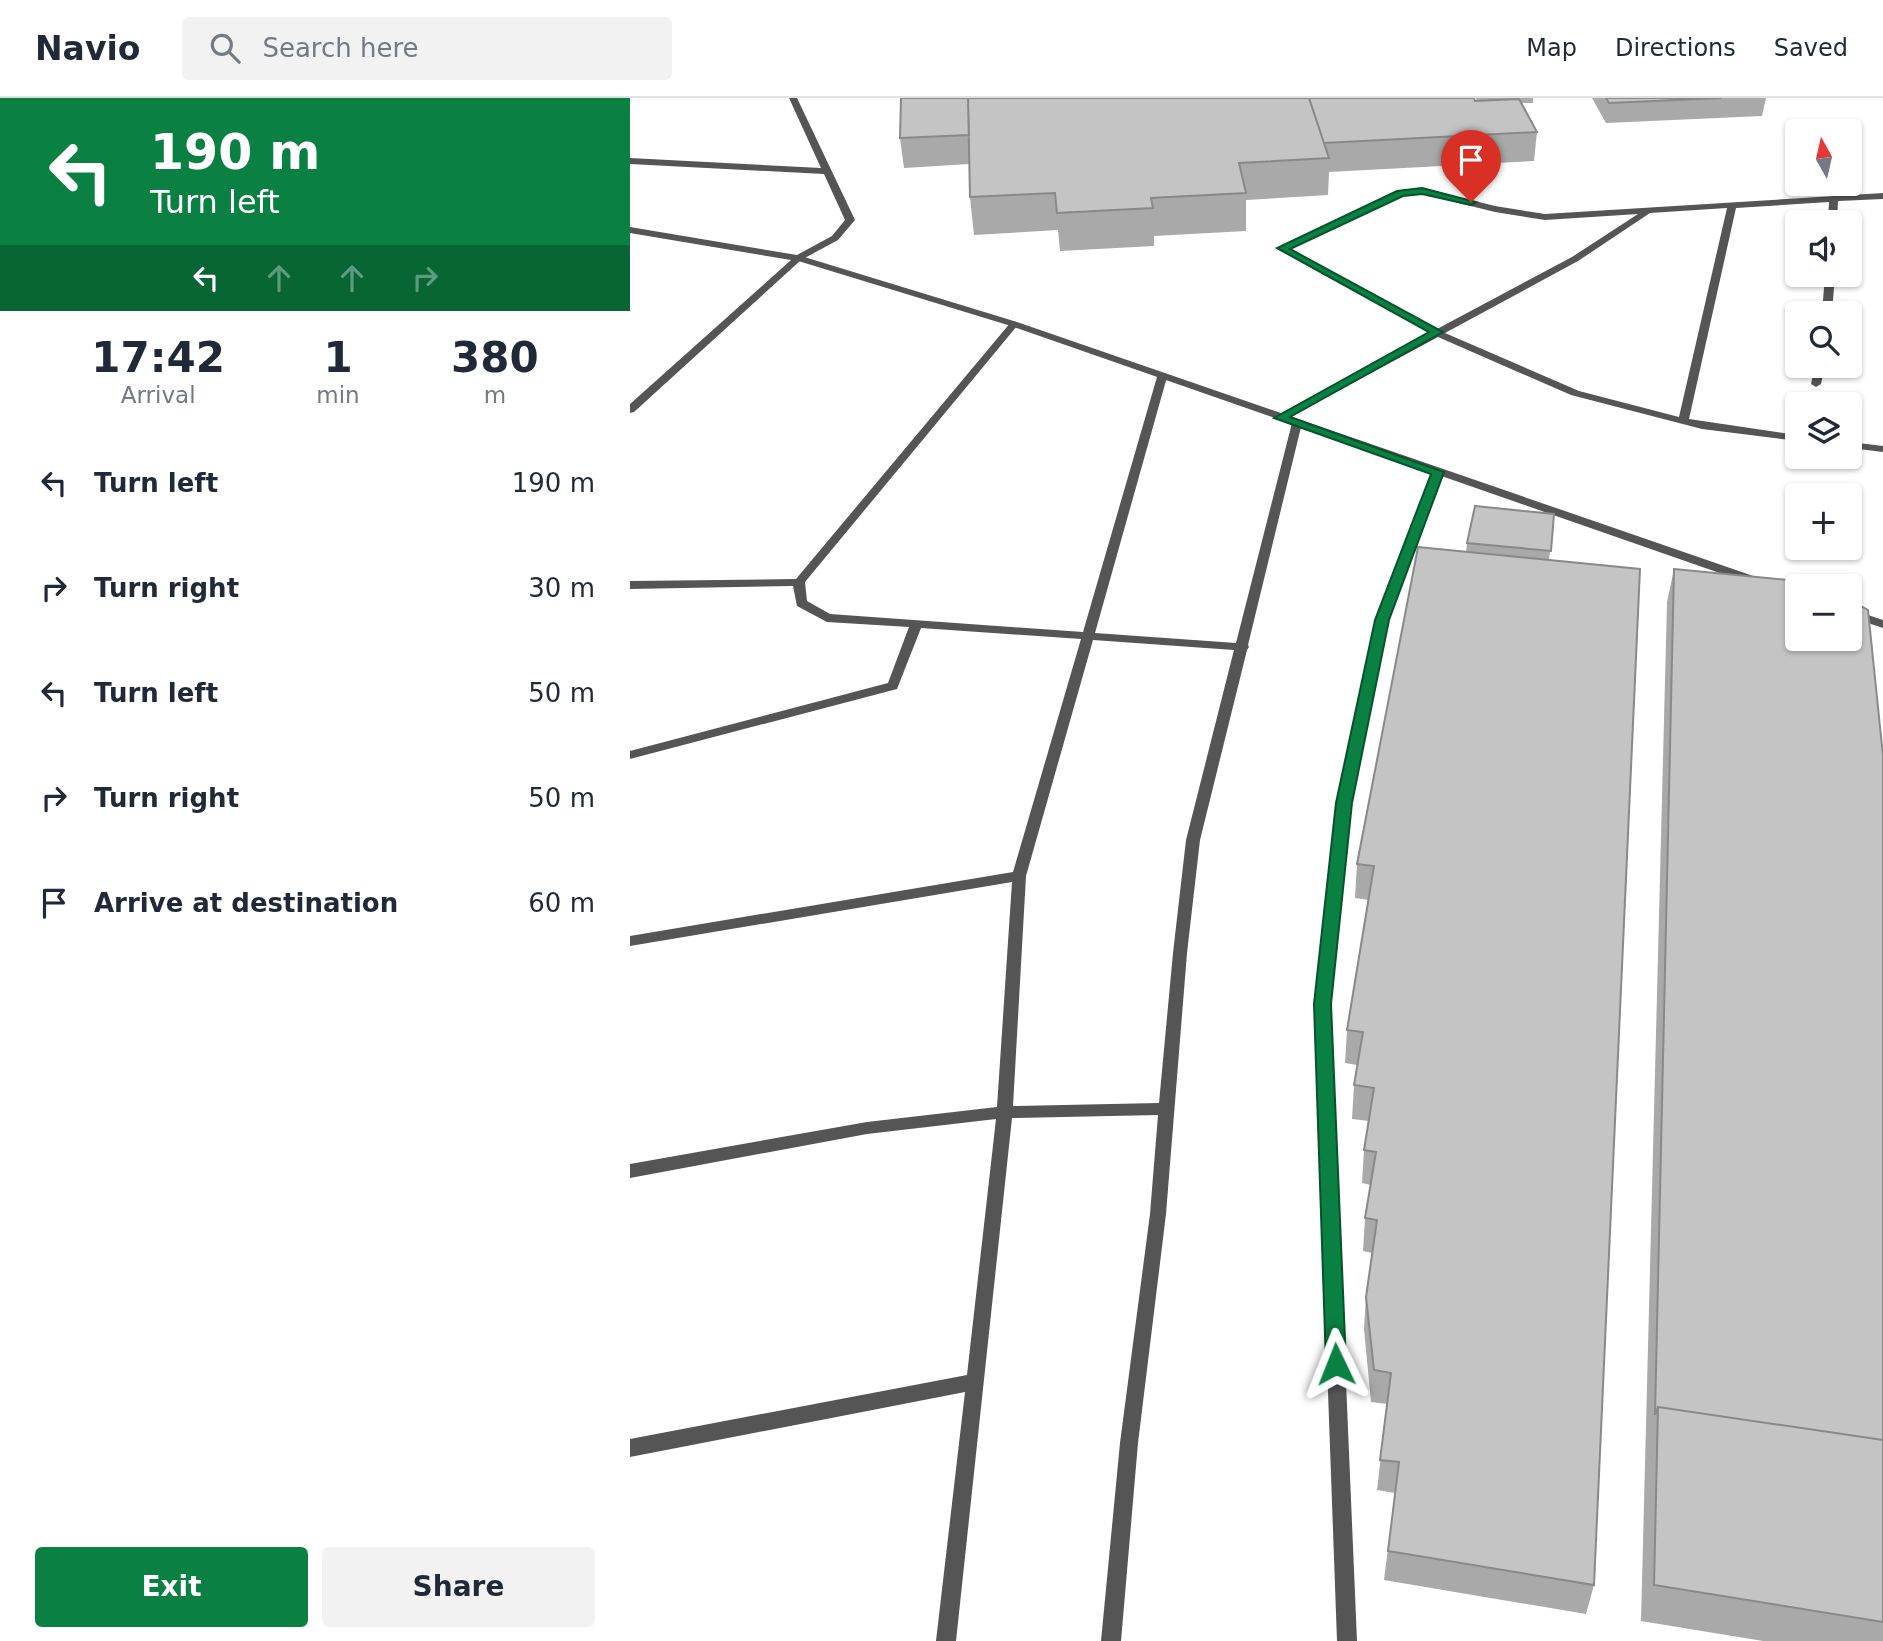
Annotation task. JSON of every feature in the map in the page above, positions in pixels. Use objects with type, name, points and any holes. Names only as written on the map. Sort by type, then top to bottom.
[{"type":"street","points":[[631,408],[798,258],[835,238],[850,220],[793,98]]},
{"type":"street","points":[[630,161],[825,171]]},
{"type":"street","points":[[1785,436],[1683,421],[1574,393],[1437,332],[1282,248],[1401,193],[1422,191],[1496,209],[1545,217],[1883,196]]},
{"type":"street","points":[[1834,201],[1834,210]]},
{"type":"street","points":[[1683,421],[1732,207]]},
{"type":"street","points":[[1280,418],[1575,259],[1647,212]]},
{"type":"street","points":[[630,230],[798,258],[1014,324],[1772,586]]},
{"type":"street","points":[[1014,324],[799,582],[801,603],[827,618],[1243,647]]},
{"type":"street","points":[[946,1641],[1005,1112],[1019,876],[1162,377]]},
{"type":"street","points":[[1816,384],[1817,378]]},
{"type":"street","points":[[1111,1641],[1129,1443],[1158,1214],[1180,953],[1193,840],[1297,424]]},
{"type":"street","points":[[1862,446],[1883,449]]},
{"type":"street","points":[[1347,1641],[1322,1004],[1344,803],[1382,620],[1438,472]]},
{"type":"street","points":[[630,585],[799,582]]},
{"type":"street","points":[[1862,617],[1883,624]]},
{"type":"street","points":[[630,755],[893,686],[916,625]]},
{"type":"street","points":[[630,941],[1019,876]]},
{"type":"street","points":[[630,1171],[867,1128],[1005,1112],[1168,1109]]},
{"type":"street","points":[[630,1448],[973,1382]]},
{"type":"building","points":[[901,98],[968,98],[969,135],[900,138]]},
{"type":"building","points":[[968,98],[1309,98],[1329,158],[1239,163],[1246,193],[1151,198],[1153,208],[1057,213],[1055,193],[970,197]]},
{"type":"building","points":[[1309,98],[1474,98],[1475,101],[1519,99],[1537,132],[1324,143]]},
{"type":"building","points":[[1606,98],[1721,98],[1609,103]]},
{"type":"building","points":[[1475,506],[1554,514],[1551,551],[1467,543]]},
{"type":"building","points":[[1418,547],[1640,569],[1594,1585],[1388,1551],[1399,1462],[1380,1460],[1391,1373],[1374,1370],[1366,1297],[1377,1220],[1365,1218],[1376,1152],[1364,1150],[1374,1088],[1354,1085],[1363,1032],[1347,1030],[1374,866],[1357,864]]},
{"type":"building","points":[[1674,569],[1785,580],[1785,651],[1862,651],[1862,607],[1868,610],[1883,756],[1883,1440],[1658,1407],[1655,1415]]},
{"type":"building","points":[[1658,1407],[1883,1440],[1883,1622],[1654,1585]]},
{"type":"route","points":[[1336,1364],[1322,1004],[1344,803],[1382,620],[1438,472],[1280,418],[1437,332],[1282,248],[1401,193],[1422,191],[1471,202]]}]
